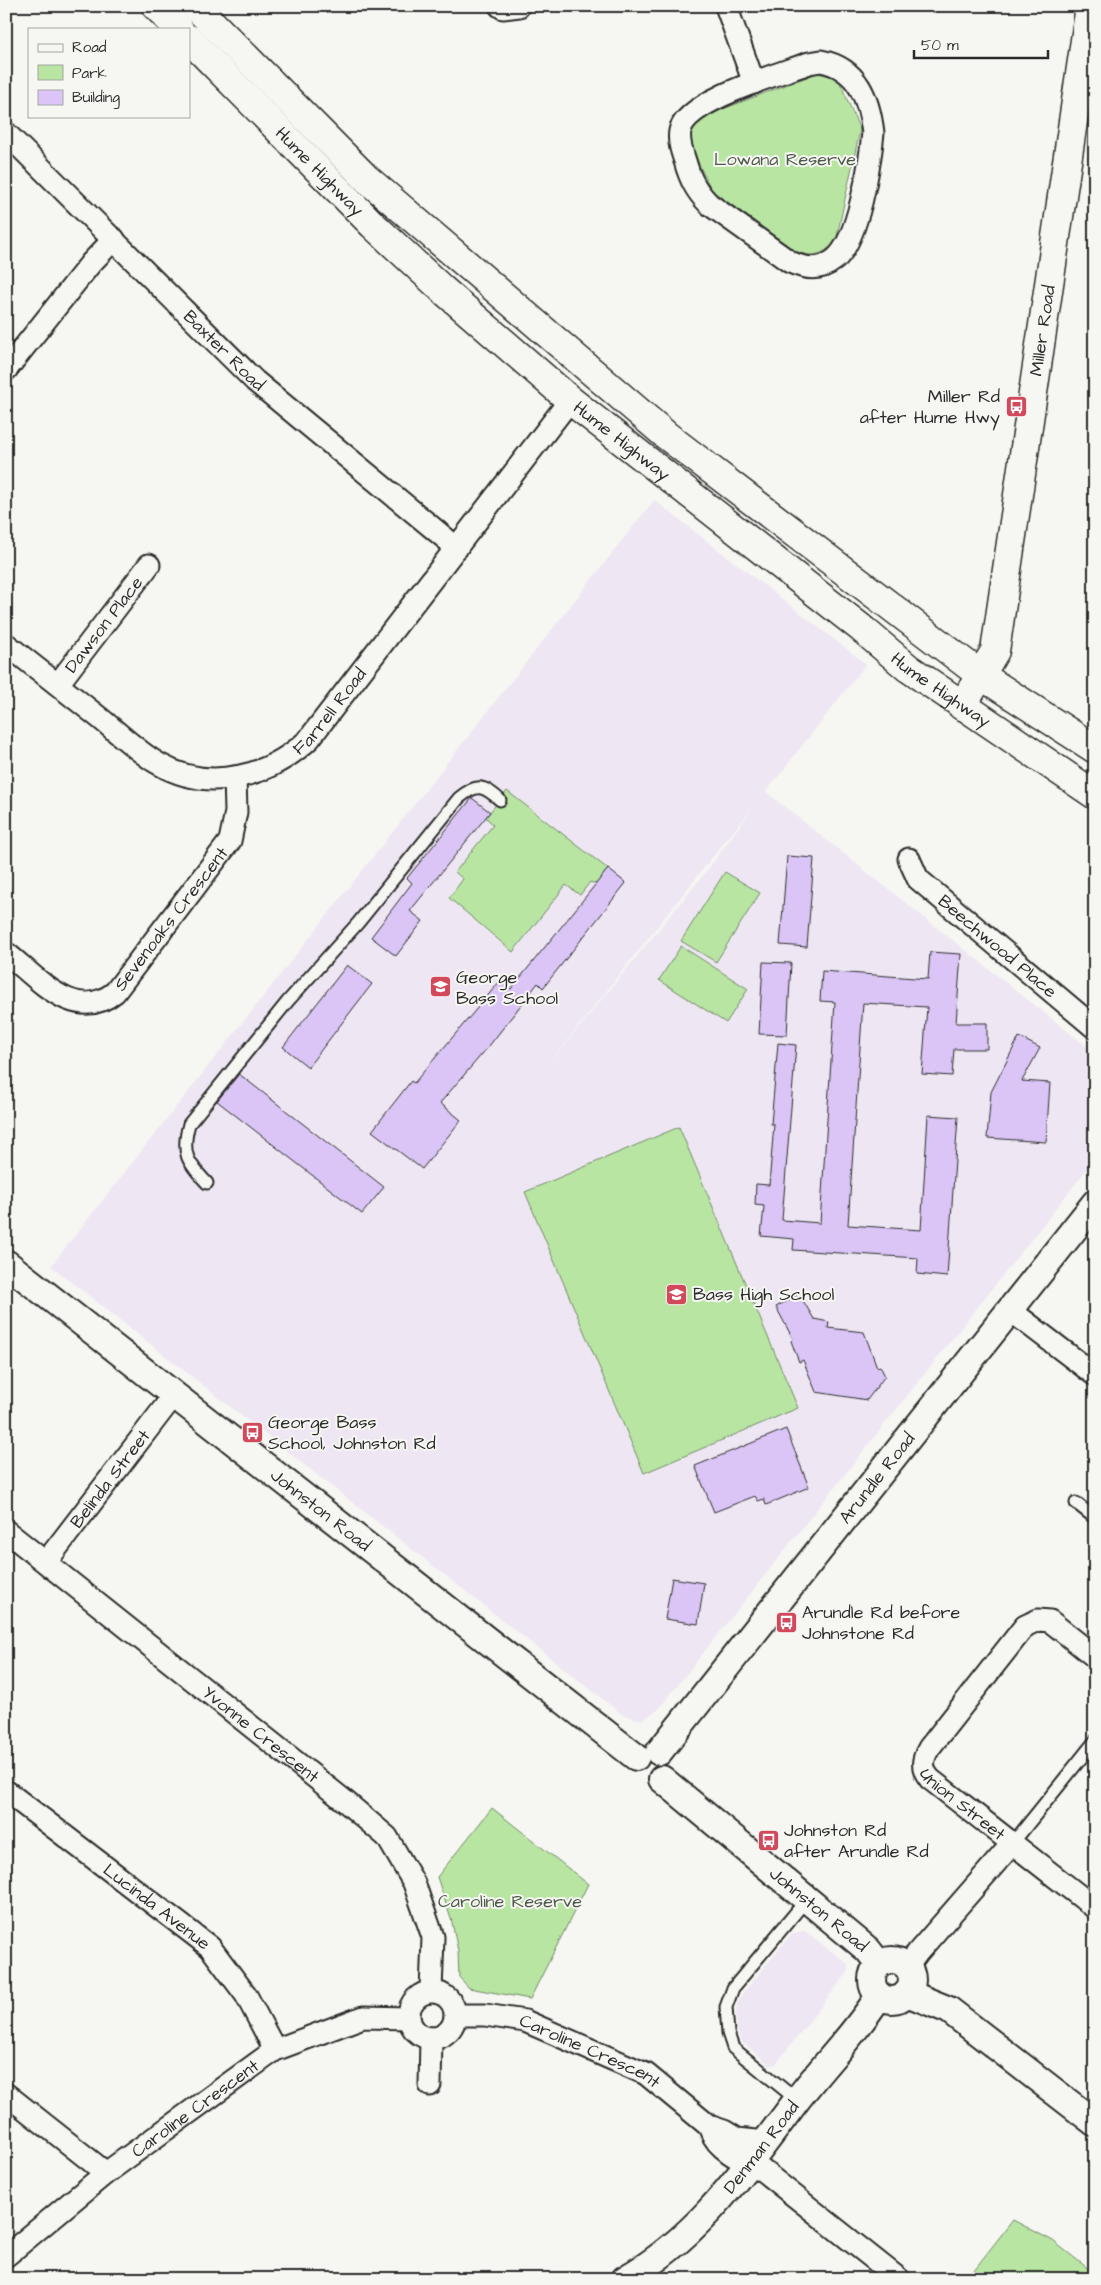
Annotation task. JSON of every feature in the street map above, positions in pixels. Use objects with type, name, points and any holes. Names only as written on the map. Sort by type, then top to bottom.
[{"type":"main road","points":[[156,6],[177,28]]},
{"type":"main road","name":"Hume Highway","points":[[195,6],[367,179],[660,429],[982,676],[1095,748]]},
{"type":"main road","name":"Miller Road","points":[[962,706],[982,676],[995,651],[1090,6]]},
{"type":"main road","name":"Hume Highway","points":[[190,40],[373,225],[442,289],[570,400],[861,628],[908,668],[1095,795]]},
{"type":"street","points":[[500,6],[503,8],[519,6]]},
{"type":"street","points":[[726,6],[754,83]]},
{"type":"street","points":[[821,61],[842,68],[853,76],[859,87],[871,121],[873,133],[858,216],[844,248],[835,260],[822,267],[806,268],[790,262],[709,204],[690,179],[679,141],[680,130],[687,117],[707,102],[754,83],[809,63],[821,61]]},
{"type":"street","name":"Baxter Road","points":[[6,133],[255,381],[457,548]]},
{"type":"street","points":[[6,370],[91,263],[114,239]]},
{"type":"street","name":"Farrell Road","points":[[6,644],[158,764],[202,779],[250,775],[280,762],[309,739],[570,400]]},
{"type":"street","name":"Dawson Place","points":[[58,684],[149,565]]},
{"type":"street","name":"Sevenoaks Crescent","points":[[6,953],[64,999],[73,1003],[90,1004],[109,997],[115,992],[230,841],[236,812],[235,777]]},
{"type":"street","name":"Beechwood Place","points":[[909,859],[918,879],[1095,1028]]},
{"type":"street","name":"Arundle Road","points":[[647,1755],[1095,1203]]},
{"type":"street","name":"Johnston Road","points":[[6,1263],[174,1395],[647,1755],[666,1761],[668,1766],[662,1779],[868,1950],[879,1964]]},
{"type":"street","points":[[1010,1310],[1095,1375]]},
{"type":"street","name":"Belinda Street","points":[[46,1562],[174,1395]]},
{"type":"street","name":"Yvonne Crescent","points":[[6,1531],[346,1802],[387,1837],[414,1883],[433,1937],[431,1991]]},
{"type":"street","name":"Union Street","points":[[907,1967],[1012,1844],[930,1779],[923,1771],[923,1758],[929,1748],[1026,1626],[1038,1620],[1050,1621],[1095,1657]]},
{"type":"street","name":"Lucinda Avenue","points":[[6,1791],[210,1947],[246,1995],[275,2050]]},
{"type":"street","points":[[1012,1844],[1095,1908]]},
{"type":"street","points":[[891,1960],[904,1963],[912,1981],[907,1993],[896,2000],[887,2000],[879,1996],[872,1984],[872,1976],[879,1964],[891,1960]]},
{"type":"street","points":[[431,1991],[439,1992],[450,1999],[456,2016],[450,2030],[440,2037],[431,2038],[415,2031],[409,2018],[409,2010],[416,1998],[431,1991]]},
{"type":"street","points":[[907,1993],[949,2010],[1095,2123]]},
{"type":"street","name":"Denman Road","points":[[625,2279],[662,2256],[682,2240],[713,2208],[879,1996]]},
{"type":"street","name":"Caroline Crescent","points":[[456,2016],[485,2016],[525,2021],[646,2074],[709,2126],[724,2131],[737,2139],[766,2142]]},
{"type":"street","name":"Caroline Crescent","points":[[6,2256],[106,2174],[275,2050],[363,2017],[409,2018]]},
{"type":"street","points":[[430,2084],[431,2038]]},
{"type":"street","points":[[6,2094],[106,2174]]},
{"type":"street","name":"Caroline Crescent","points":[[709,2126],[714,2140],[748,2164],[762,2171],[899,2279]]},
{"type":"lane","points":[[207,1183],[185,1152],[185,1139],[189,1124],[269,1023],[358,923],[459,798],[469,790],[478,787],[488,790],[500,800]]},
{"type":"lane","points":[[1076,1503],[1095,1518]]},
{"type":"lane","points":[[1012,1844],[1095,1741]]},
{"type":"lane","points":[[797,2100],[733,2048],[728,2033],[726,2007],[733,1988],[807,1899]]},
{"type":"shaded area","name":"Bass High School","points":[[654,500],[866,664],[766,792],[1095,1053],[1095,1159],[658,1710],[642,1720],[623,1715],[51,1266]],"holes":[[[754,806],[708,869],[545,1069]]]},
{"type":"shaded area","points":[[805,1931],[848,1964],[849,1971],[775,2065],[769,2065],[742,2042],[737,2032],[736,2008],[740,1997],[792,1933]]},
{"type":"green space","name":"Lowana Reserve","points":[[817,73],[833,76],[839,80],[860,130],[837,236],[826,250],[810,255],[797,252],[714,192],[699,164],[691,135],[695,126],[705,116]]},
{"type":"green space","points":[[507,791],[608,869],[596,884],[590,882],[580,895],[566,885],[513,952],[449,898],[463,879],[455,872],[493,825],[486,817]]},
{"type":"green space","points":[[725,872],[760,893],[716,962],[681,941]]},
{"type":"green space","points":[[681,946],[748,989],[726,1023],[659,980]]},
{"type":"green space","points":[[679,1127],[798,1408],[644,1473],[525,1192]]},
{"type":"green space","name":"Caroline Reserve","points":[[492,1808],[588,1884],[530,1999],[469,1988],[459,1977],[458,1951],[452,1922],[437,1877]]},
{"type":"green space","points":[[1013,2220],[1053,2241],[1095,2274],[1095,2279],[967,2279]]},
{"type":"building","points":[[472,798],[490,812],[410,911],[423,921],[396,956],[371,937],[412,883],[407,878]]},
{"type":"building","points":[[787,856],[814,858],[807,947],[780,945]]},
{"type":"building","points":[[608,869],[626,883],[543,988],[538,983],[489,1046],[440,1103],[461,1120],[422,1169],[372,1131],[411,1081],[414,1083],[500,981],[511,989]]},
{"type":"building","points":[[930,952],[961,954],[956,1023],[987,1023],[987,1049],[954,1049],[952,1076],[922,1074],[927,1007],[863,1003],[848,1225],[921,1230],[928,1115],[958,1117],[947,1277],[917,1274],[918,1258],[793,1250],[794,1239],[761,1236],[764,1206],[755,1205],[756,1184],[769,1185],[774,1124],[771,1124],[778,1043],[796,1045],[782,1220],[820,1223],[835,1002],[820,1001],[822,971],[928,979]]},
{"type":"building","points":[[763,962],[791,963],[787,1035],[759,1034]]},
{"type":"building","points":[[347,965],[372,984],[308,1067],[283,1047]]},
{"type":"building","points":[[1019,1037],[1040,1048],[1022,1081],[1050,1083],[1046,1142],[987,1138],[991,1092]]},
{"type":"building","points":[[239,1074],[384,1187],[362,1214],[217,1101]]},
{"type":"building","points":[[799,1294],[814,1319],[829,1322],[828,1328],[864,1332],[877,1367],[880,1366],[885,1376],[867,1400],[816,1392],[803,1360],[799,1362],[791,1341],[793,1339],[776,1307]]},
{"type":"building","points":[[786,1429],[809,1487],[766,1505],[764,1499],[758,1501],[755,1496],[714,1512],[695,1466]]},
{"type":"building","points":[[672,1578],[704,1583],[698,1624],[665,1619]]},
{"type":"place","name":"Miller Rd after Hume Hwy","points":[[1016,406]]},
{"type":"place","name":"George Bass School","points":[[440,987]]},
{"type":"place","name":"Bass High School","points":[[677,1294]]},
{"type":"place","name":"George Bass School, Johnston Rd","points":[[252,1432]]},
{"type":"place","name":"Arundle Rd before Johnstone Rd","points":[[786,1622]]},
{"type":"place","name":"Johnston Rd after Arundle Rd","points":[[768,1840]]}]
